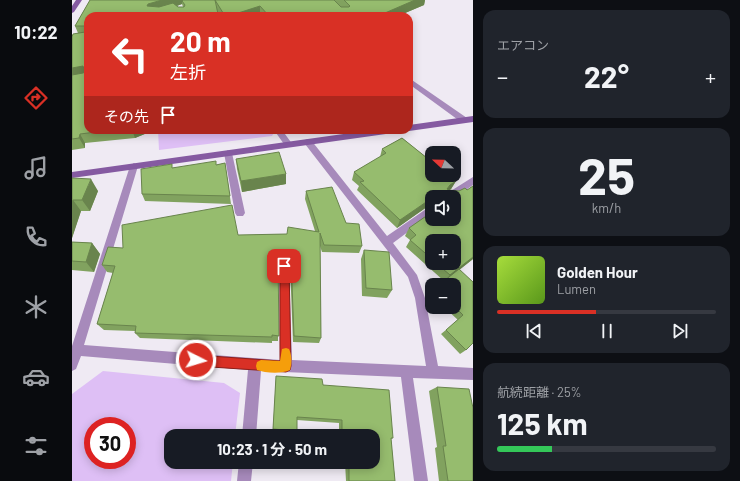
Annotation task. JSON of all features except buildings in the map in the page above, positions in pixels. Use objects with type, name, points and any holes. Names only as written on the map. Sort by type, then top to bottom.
[{"type":"street","points":[[72,11],[79,0]]},
{"type":"street","points":[[413,83],[473,126]]},
{"type":"street","points":[[413,127],[473,119]]},
{"type":"street","points":[[281,134],[289,145]]},
{"type":"street","points":[[72,175],[365,134]]},
{"type":"street","points":[[308,142],[412,274],[420,298],[433,373]]},
{"type":"street","points":[[228,153],[240,212]]},
{"type":"street","points":[[72,365],[134,166]]},
{"type":"street","points":[[459,190],[473,180]]},
{"type":"street","points":[[386,242],[425,214]]},
{"type":"street","points":[[284,266],[286,366]]},
{"type":"street","points":[[77,350],[255,366],[473,374]]},
{"type":"street","points":[[250,429],[255,366]]},
{"type":"street","points":[[406,372],[421,481]]},
{"type":"street","points":[[244,481],[245,469]]},
{"type":"shaded area","points":[[158,134],[273,134],[272,136],[159,150]]},
{"type":"shaded area","points":[[103,371],[224,383],[240,393],[236,429],[164,429],[164,469],[232,469],[231,481],[72,481],[72,394]]},
{"type":"slow traffic","points":[[261,366],[286,366],[286,353]]},
{"type":"route","points":[[196,360],[255,366],[286,366],[284,266]]}]
